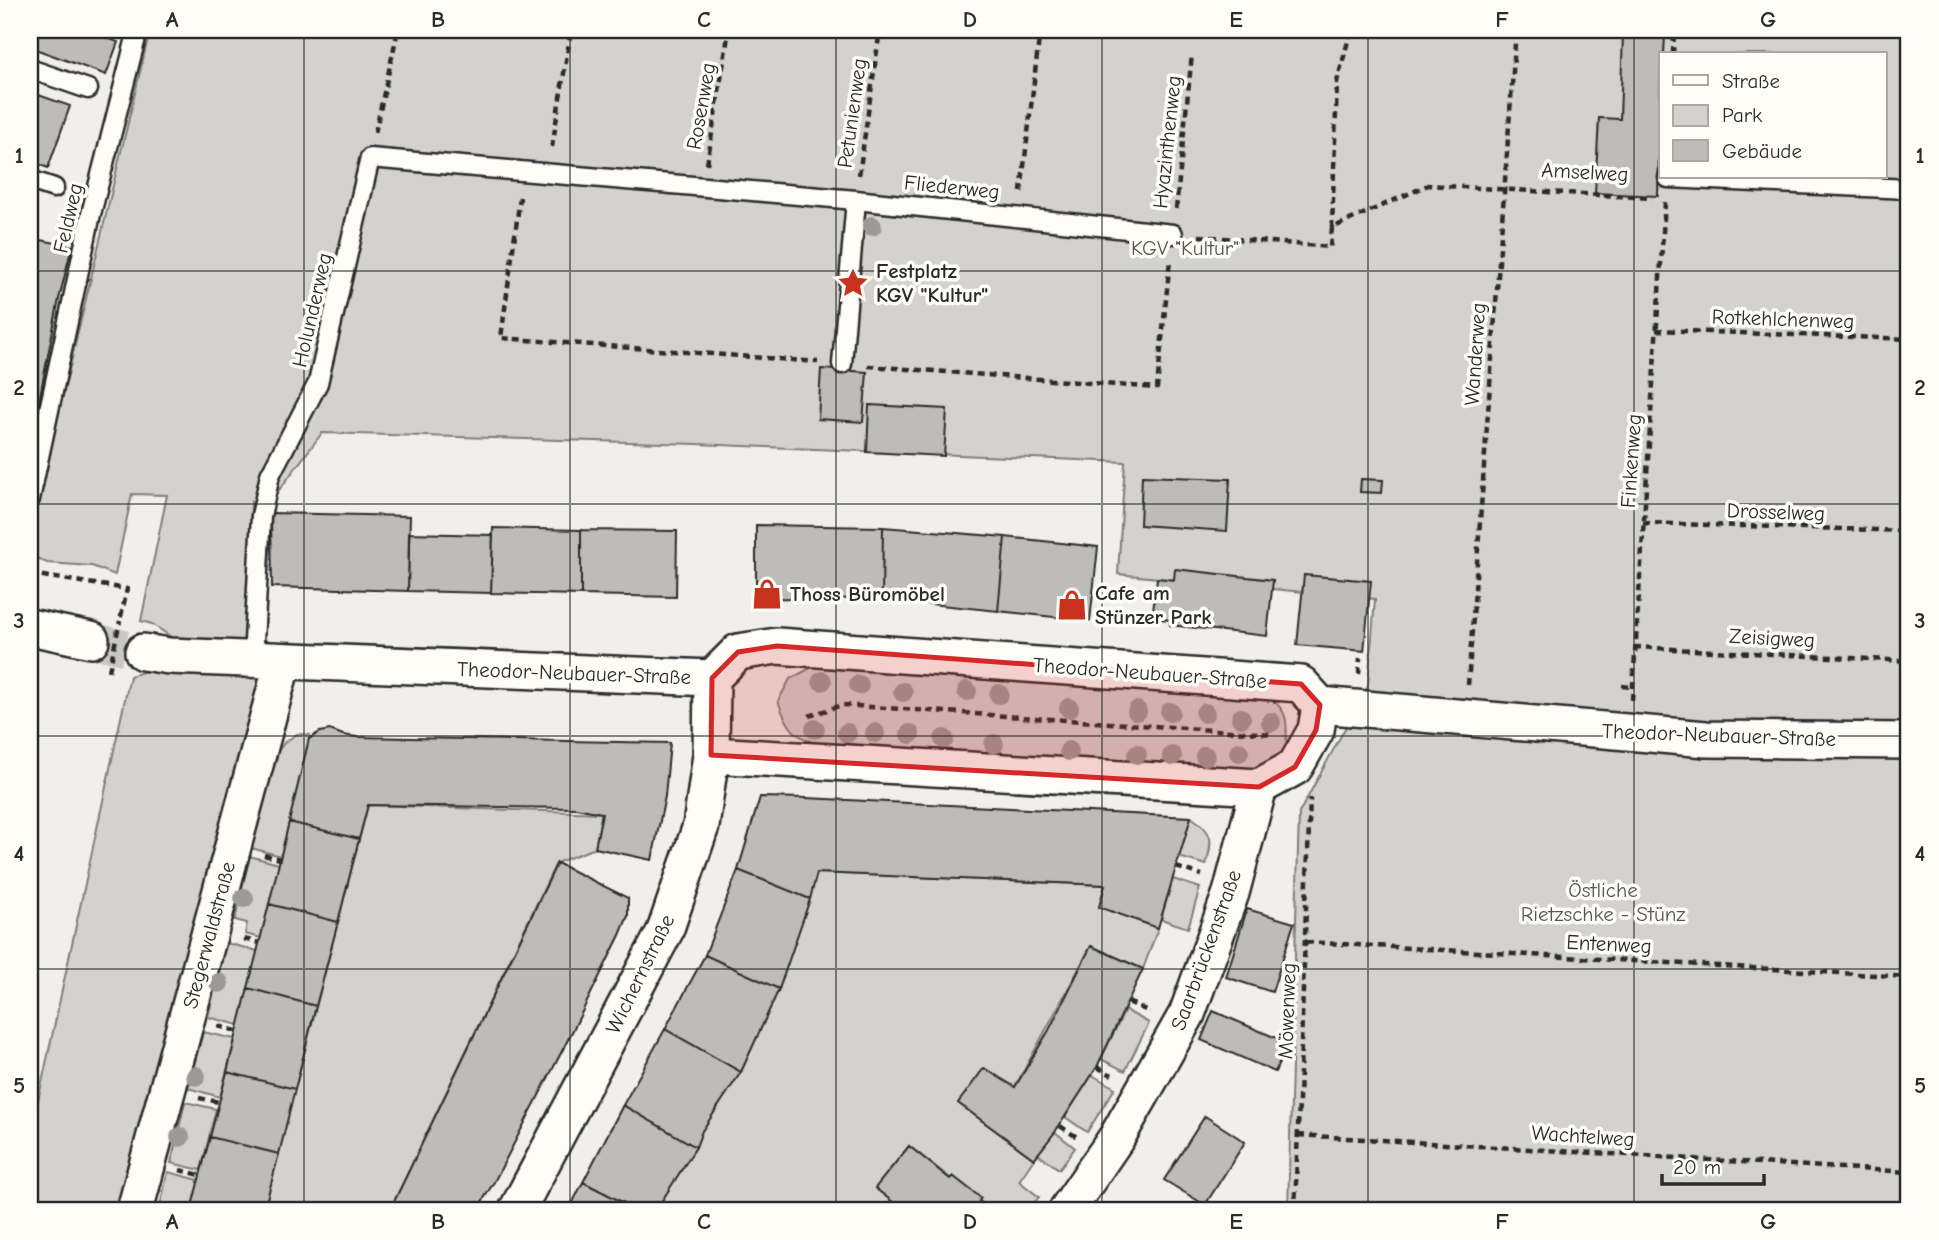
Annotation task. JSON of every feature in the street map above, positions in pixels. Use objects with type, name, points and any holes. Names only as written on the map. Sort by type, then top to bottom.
[{"type":"street","points":[[30,627],[92,640]]},
{"type":"street","name":"Theodor-Neubauer-Straße","points":[[143,652],[169,656],[712,678],[738,652],[777,646],[1301,684],[1316,720],[1706,739],[1909,741]]},
{"type":"street","name":"Stegerwaldstraße","points":[[135,1210],[268,660]]},
{"type":"street","name":"Wichernstraße","points":[[517,1210],[665,931],[701,826],[711,755],[712,678]]},
{"type":"street","points":[[711,755],[768,756],[1259,787],[1295,767],[1316,720]]},
{"type":"street","name":"Saarbrückenstraße","points":[[1067,1210],[1117,1137],[1187,1014],[1231,893],[1259,787]]},
{"type":"lane","name":"Feldweg","points":[[30,499],[92,214],[138,30]]},
{"type":"lane","points":[[30,69],[88,89]]},
{"type":"lane","name":"Fliederweg","points":[[370,158],[856,200],[1173,234]]},
{"type":"lane","name":"Holunderweg","points":[[268,660],[257,592],[261,516],[270,475],[318,383],[370,158]]},
{"type":"lane","points":[[1688,178],[1909,189]]},
{"type":"lane","points":[[30,180],[54,188]]},
{"type":"lane","points":[[842,364],[856,200]]},
{"type":"path","points":[[370,158],[398,30]]},
{"type":"path","points":[[548,172],[571,30]]},
{"type":"path","name":"Rosenweg","points":[[703,187],[729,30]]},
{"type":"path","name":"Petunienweg","points":[[856,200],[880,30]]},
{"type":"path","points":[[1018,217],[1040,30]]},
{"type":"path","points":[[1173,234],[1330,247],[1337,82],[1351,30]]},
{"type":"path","name":"Wanderweg","points":[[1468,681],[1517,30]]},
{"type":"path","points":[[1673,52],[1674,30]]},
{"type":"path","name":"Hyazinthenweg","points":[[1173,234],[1192,54]]},
{"type":"path","points":[[1332,228],[1428,185],[1503,191]]},
{"type":"path","name":"Amselweg","points":[[1503,191],[1665,198]]},
{"type":"path","name":"Finkenweg","points":[[1631,712],[1665,198]]},
{"type":"path","name":"Rotkehlchenweg","points":[[1656,330],[1909,339]]},
{"type":"path","name":"Drosselweg","points":[[1643,523],[1909,531]]},
{"type":"path","points":[[30,574],[127,589],[109,671]]},
{"type":"path","name":"Zeisigweg","points":[[1634,647],[1909,661]]},
{"type":"path","points":[[1622,686],[1632,687]]},
{"type":"path","points":[[809,716],[842,705],[1316,720]]},
{"type":"path","name":"Möwenweg","points":[[1295,1210],[1311,813]]},
{"type":"path","name":"Entenweg","points":[[1306,942],[1909,977]]},
{"type":"path","name":"Wachtelweg","points":[[1298,1135],[1908,1172]]},
{"type":"highlighted area","points":[[777,646],[1301,684],[1320,705],[1316,730],[1295,767],[1259,787],[711,755],[712,678],[738,652]]},
{"type":"green space","name":"Östliche Rietzschke - Stünz","points":[[150,30],[1909,30],[1909,1210],[1288,1210],[1299,813],[1368,686],[1375,599],[1118,574],[1125,462],[697,444],[322,433],[273,498],[251,501],[249,578],[243,647],[174,639],[152,624],[141,621],[167,495],[132,494],[115,575],[92,566],[47,563],[30,555],[30,544]]},
{"type":"green space","points":[[818,664],[1258,691],[1268,696],[1284,713],[1287,728],[1286,748],[1268,765],[1242,773],[823,746],[793,731],[778,701],[790,679]]},
{"type":"green space","points":[[146,671],[263,675],[125,1210],[30,1210],[30,1138],[130,676]]},
{"type":"green space","points":[[297,734],[310,735],[281,856],[251,848],[277,752]]},
{"type":"green space","points":[[368,805],[602,813],[595,848],[556,863],[390,1210],[264,1210]]},
{"type":"green space","points":[[1191,817],[1204,827],[1210,837],[1206,865],[1179,857]]},
{"type":"green space","points":[[249,856],[279,864],[261,938],[245,934],[247,923],[235,920]]},
{"type":"green space","points":[[817,873],[1105,885],[1099,907],[1158,928],[1143,969],[1091,946],[1015,1087],[984,1068],[959,1103],[1034,1159],[1019,1181],[1039,1197],[1029,1210],[991,1210],[909,1146],[876,1188],[903,1210],[656,1210],[779,989]]},
{"type":"green space","points":[[1173,879],[1200,888],[1188,928],[1161,919]]},
{"type":"green space","points":[[226,943],[258,951],[239,1025],[208,1017]]},
{"type":"green space","points":[[1125,1010],[1149,1023],[1125,1071],[1101,1059]]},
{"type":"green space","points":[[203,1032],[235,1039],[220,1097],[188,1088]]},
{"type":"green space","points":[[1092,1075],[1115,1088],[1087,1132],[1065,1117]]},
{"type":"green space","points":[[185,1102],[216,1109],[201,1170],[171,1163]]},
{"type":"green space","points":[[1055,1132],[1075,1148],[1059,1169],[1038,1154]]},
{"type":"green space","points":[[168,1172],[199,1180],[191,1210],[159,1210]]},
{"type":"building","points":[[30,30],[85,30],[118,42],[106,75],[30,47]]},
{"type":"building","points":[[1623,34],[1665,36],[1664,52],[1659,52],[1658,196],[1595,193],[1599,118],[1620,119]]},
{"type":"building","points":[[30,92],[70,106],[48,168],[30,161]]},
{"type":"building","points":[[30,238],[72,246],[30,447]]},
{"type":"building","points":[[821,369],[867,372],[863,422],[818,419]]},
{"type":"building","points":[[869,405],[947,409],[944,456],[867,452]]},
{"type":"building","points":[[1142,476],[1230,479],[1227,531],[1140,525]]},
{"type":"building","points":[[1361,479],[1383,480],[1382,493],[1360,492]]},
{"type":"building","points":[[271,513],[410,516],[408,591],[272,587]]},
{"type":"building","points":[[756,525],[883,527],[882,599],[756,598]]},
{"type":"building","points":[[883,527],[1005,537],[998,611],[882,599]]},
{"type":"building","points":[[493,528],[581,530],[581,595],[491,593]]},
{"type":"building","points":[[581,530],[677,531],[676,597],[581,595]]},
{"type":"building","points":[[409,533],[493,535],[491,593],[408,591]]},
{"type":"building","points":[[1005,537],[1098,547],[1090,621],[998,611]]},
{"type":"building","points":[[1175,569],[1273,580],[1267,636],[1170,625],[1170,620],[1152,618],[1157,578],[1174,580]]},
{"type":"building","points":[[1304,575],[1371,581],[1364,651],[1297,645]]},
{"type":"building","points":[[330,730],[357,737],[670,743],[665,796],[652,860],[595,848],[602,813],[576,808],[368,805],[359,839],[289,822],[309,739],[320,732]]},
{"type":"building","points":[[760,797],[1191,817],[1158,928],[1099,907],[1105,885],[817,873],[810,899],[738,870]]},
{"type":"building","points":[[289,822],[359,839],[338,922],[269,904]]},
{"type":"building","points":[[557,863],[628,898],[628,916],[620,935],[494,1182],[477,1210],[390,1210]]},
{"type":"building","points":[[738,870],[810,899],[779,989],[705,955]]},
{"type":"building","points":[[269,904],[338,922],[316,1006],[248,988]]},
{"type":"building","points":[[1247,909],[1294,923],[1272,992],[1226,977]]},
{"type":"building","points":[[1091,946],[1143,969],[1097,1067],[1034,1159],[958,1103],[984,1068],[1015,1087],[1049,1030]]},
{"type":"building","points":[[705,955],[779,989],[741,1072],[665,1029]]},
{"type":"building","points":[[248,988],[316,1006],[295,1089],[227,1072]]},
{"type":"building","points":[[1213,1011],[1288,1043],[1275,1072],[1201,1040]]},
{"type":"building","points":[[665,1029],[741,1072],[702,1131],[696,1147],[623,1105]]},
{"type":"building","points":[[227,1072],[295,1089],[279,1154],[210,1137]]},
{"type":"building","points":[[623,1105],[696,1147],[656,1210],[638,1210],[583,1182]]},
{"type":"building","points":[[1205,1116],[1245,1142],[1205,1205],[1164,1180]]},
{"type":"building","points":[[210,1137],[279,1154],[264,1210],[191,1210]]},
{"type":"building","points":[[909,1146],[950,1179],[953,1176],[981,1198],[979,1201],[990,1210],[903,1210],[875,1188]]},
{"type":"building","points":[[583,1182],[638,1210],[569,1210]]},
{"type":"tunnel","points":[[91,640],[143,652]]},
{"type":"place","name":"Festplatz KGV \"Kultur\"","points":[[853,283]]},
{"type":"place","name":"Thoss Büromöbel","points":[[767,594]]},
{"type":"place","name":"Cafe am Stünzer Park","points":[[1072,605]]},
{"type":"park label","name":"KGV \"Kultur\"","points":[[1185,248]]}]
